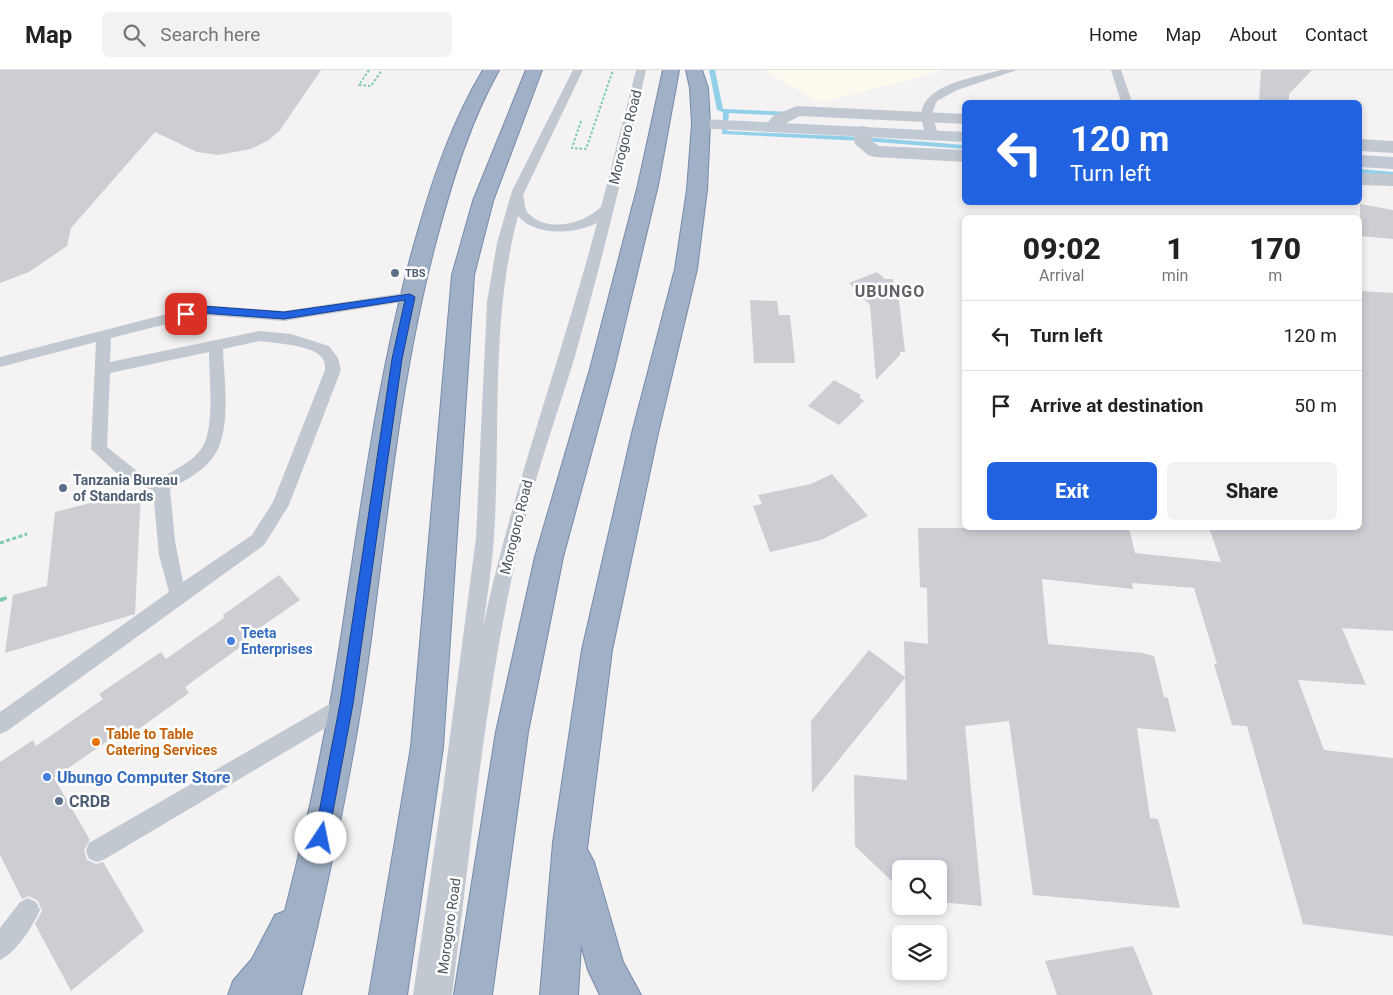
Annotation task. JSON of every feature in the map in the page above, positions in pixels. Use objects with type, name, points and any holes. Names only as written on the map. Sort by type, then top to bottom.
[{"type":"highway","points":[[282,995],[317,858],[347,704],[397,359],[410,297],[446,171],[473,103],[490,70]]},
{"type":"highway","points":[[388,995],[427,747],[463,275],[483,201],[534,70]]},
{"type":"highway","points":[[473,995],[512,732],[549,557],[602,369],[648,185],[671,70]]},
{"type":"highway","points":[[559,995],[570,843],[597,650],[644,433],[686,269],[697,190],[701,124],[699,88],[694,70]]},
{"type":"highway","points":[[570,843],[607,970],[622,995]]},
{"type":"highway","points":[[247,995],[265,972],[296,913],[317,858]]},
{"type":"main road","points":[[701,124],[962,137]]},
{"type":"main road","points":[[1362,161],[1393,163]]},
{"type":"street","points":[[772,128],[780,119],[797,111],[962,120]]},
{"type":"street","points":[[862,131],[864,144],[875,150],[962,156]]},
{"type":"street","points":[[1362,145],[1393,148]]},
{"type":"street","points":[[1362,178],[1393,180]]},
{"type":"lane","name":"Morogoro Road","points":[[425,995],[456,777],[485,538],[492,356],[496,294],[504,243],[518,191],[578,70]]},
{"type":"lane","name":"Morogoro Road","points":[[440,995],[470,774],[501,586],[540,437],[566,358],[609,207],[642,70]]},
{"type":"lane","points":[[932,135],[927,118],[928,106],[939,93],[1012,70]]},
{"type":"lane","points":[[1116,70],[1126,100]]},
{"type":"lane","points":[[518,191],[519,210],[526,219],[539,225],[554,228],[571,228],[587,223],[600,216],[609,207]]},
{"type":"lane","points":[[0,362],[202,310],[284,316],[410,297]]},
{"type":"lane","points":[[104,335],[100,449],[132,477],[161,486],[188,470],[210,448],[217,422],[216,346]]},
{"type":"lane","points":[[0,724],[258,540],[280,505],[333,370],[331,358],[324,350],[276,336],[260,336],[104,369]]},
{"type":"lane","points":[[161,486],[166,547],[173,580],[179,595]]},
{"type":"lane","points":[[97,851],[347,704]]},
{"type":"lane","points":[[0,948],[28,910]]},
{"type":"path","points":[[369,70],[359,85],[371,86],[382,70]]},
{"type":"path","points":[[584,114],[572,148],[586,149],[613,70]]},
{"type":"path","points":[[0,542],[27,534]]},
{"type":"path","points":[[0,600],[10,597]]},
{"type":"shaded area","points":[[767,70],[945,70],[828,101],[816,101],[767,72]]},
{"type":"building","points":[[0,70],[321,70],[280,130],[269,140],[251,149],[218,155],[197,152],[155,132],[71,228],[67,246],[29,272],[0,283]]},
{"type":"building","points":[[1261,70],[1312,70],[1289,94],[1289,100],[1259,100]]},
{"type":"building","points":[[1362,204],[1393,210],[1393,239],[1362,236],[1362,215],[1360,215],[1360,205]]},
{"type":"building","points":[[877,272],[885,279],[893,279],[894,288],[898,292],[905,352],[900,352],[900,355],[876,380],[870,305],[849,283]]},
{"type":"building","points":[[1362,291],[1393,293],[1393,631],[1342,628],[1366,685],[1298,680],[1324,750],[1393,758],[1393,936],[1303,924],[1247,726],[1232,725],[1214,664],[1217,664],[1194,588],[1132,583],[1133,589],[1042,579],[1048,644],[1142,653],[1154,656],[1164,697],[1168,698],[1176,732],[1137,728],[1150,818],[1158,819],[1180,908],[1033,895],[1009,721],[965,726],[982,906],[947,903],[947,860],[892,860],[892,881],[855,846],[854,775],[907,780],[905,678],[812,793],[811,721],[869,650],[905,677],[904,641],[928,644],[927,588],[920,587],[918,528],[962,528],[962,530],[1129,530],[1135,553],[1221,562],[1210,530],[1362,530]]},
{"type":"building","points":[[750,300],[777,301],[779,315],[790,315],[795,363],[754,363]]},
{"type":"building","points":[[834,380],[861,395],[859,397],[864,401],[839,425],[808,406]]},
{"type":"building","points":[[832,474],[868,516],[821,540],[770,552],[753,506],[762,504],[758,495],[811,484]]},
{"type":"building","points":[[141,490],[135,614],[5,653],[13,595],[47,586],[55,512]]},
{"type":"building","points":[[279,575],[300,600],[248,636],[250,640],[185,687],[189,693],[126,738],[122,731],[54,778],[90,840],[84,850],[87,860],[96,864],[103,862],[144,931],[71,991],[35,924],[42,911],[38,901],[29,896],[22,899],[0,855],[0,762],[33,740],[36,746],[103,699],[99,694],[161,652],[166,659],[224,618],[223,615]]},
{"type":"building","points":[[1133,946],[1153,995],[1057,995],[1045,961]]},
{"type":"waterway","points":[[712,70],[720,110],[726,111]]},
{"type":"waterway","points":[[726,111],[792,114]]},
{"type":"waterway","points":[[726,111],[724,133],[863,139],[962,147]]},
{"type":"waterway","points":[[1362,171],[1393,174]]},
{"type":"place","name":"TBS","points":[[395,273]]},
{"type":"place","name":"Tanzania Bureau of Standards","points":[[63,488]]},
{"type":"place","name":"Teeta Enterprises","points":[[231,641]]},
{"type":"place","name":"Table to Table Catering Services","points":[[96,742]]},
{"type":"place","name":"Ubungo Computer Store","points":[[47,777]]},
{"type":"place","name":"CRDB","points":[[59,801]]},
{"type":"district","name":"UBUNGO","points":[[890,291]]},
{"type":"route","points":[[186,314],[202,310],[284,316],[410,297],[397,359],[347,704],[321,838]]}]
